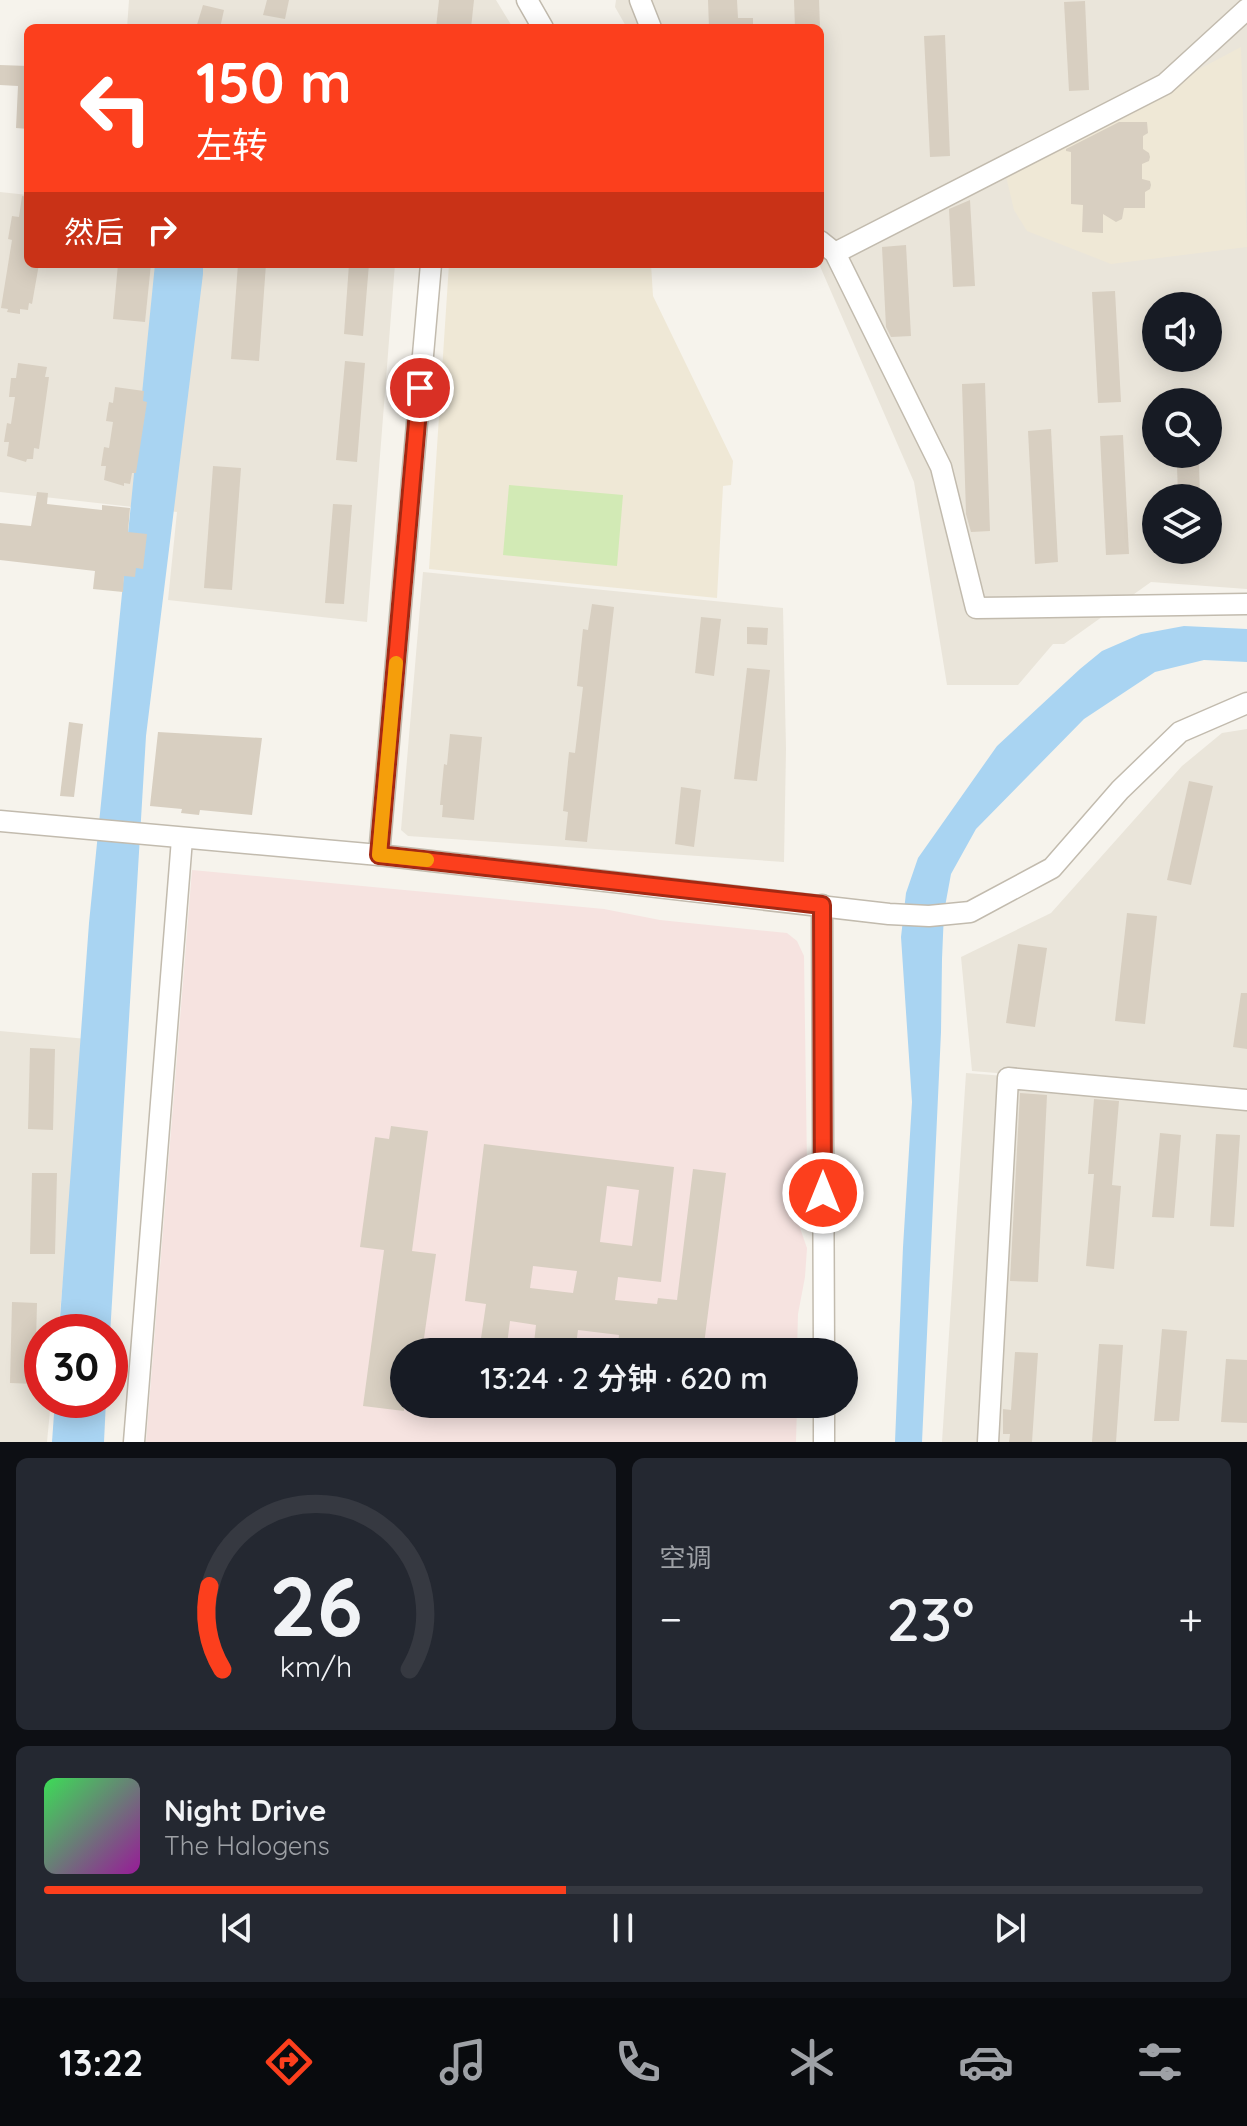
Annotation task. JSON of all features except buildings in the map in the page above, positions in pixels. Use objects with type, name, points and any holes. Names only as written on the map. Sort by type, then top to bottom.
[{"type":"street","points":[[527,0],[541,24]]},
{"type":"street","points":[[640,0],[649,24]]},
{"type":"street","points":[[1247,9],[1165,84],[828,247],[941,467],[976,608],[1247,604]]},
{"type":"street","points":[[379,855],[431,268]]},
{"type":"street","points":[[0,821],[379,855],[889,914],[929,916],[970,912],[1052,868],[1120,790],[1180,732],[1247,703]]},
{"type":"street","points":[[134,1442],[182,839]]},
{"type":"street","points":[[822,905],[824,1338]]},
{"type":"street","points":[[988,1442],[1008,1078],[1247,1100]]},
{"type":"street","points":[[824,1418],[824,1442]]},
{"type":"shaded area","points":[[129,0],[496,0],[511,24],[127,24]]},
{"type":"shaded area","points":[[616,0],[1247,0],[1247,589],[1151,582],[1064,644],[1053,644],[1018,685],[947,685],[914,482],[821,268],[824,268],[824,24],[625,24],[615,7]]},
{"type":"shaded area","points":[[1241,47],[1247,247],[1111,264],[1027,231],[1014,210],[1005,172]]},
{"type":"shaded area","points":[[0,192],[24,195],[24,268],[395,268],[367,622],[168,600],[177,512],[0,492]]},
{"type":"shaded area","points":[[449,268],[651,268],[653,296],[733,461],[731,485],[723,486],[717,598],[429,569]]},
{"type":"shaded area","points":[[423,572],[783,608],[786,749],[784,862],[408,836],[401,830]]},
{"type":"shaded area","points":[[1247,729],[1247,1093],[972,1071],[961,957],[1051,913],[1182,766],[1222,733]]},
{"type":"shaded area","points":[[192,870],[604,909],[660,920],[787,933],[797,941],[804,956],[807,1166],[801,1184],[800,1228],[807,1248],[797,1338],[390,1338],[390,1418],[797,1418],[796,1442],[146,1442]]},
{"type":"shaded area","points":[[0,1031],[87,1039],[60,1314],[24,1314],[24,1418],[49,1418],[47,1442],[0,1442]]},
{"type":"shaded area","points":[[966,1073],[1247,1095],[1247,1442],[942,1442]]},
{"type":"green space","points":[[509,485],[623,495],[617,566],[503,555]]},
{"type":"water","points":[[155,268],[203,268],[146,736],[111,1314],[60,1314],[89,923]]},
{"type":"water","points":[[1184,626],[1247,629],[1247,662],[1204,660],[1155,672],[1084,719],[976,829],[951,874],[944,912],[922,1442],[895,1442],[912,1102],[901,937],[906,893],[918,858],[997,746],[1080,669],[1102,651],[1141,634]]},
{"type":"water","points":[[54,1418],[105,1418],[104,1442],[52,1442]]},
{"type":"slow traffic","points":[[396,663],[379,855],[427,860]]},
{"type":"route","points":[[420,388],[379,855],[822,905],[823,1193]]}]
